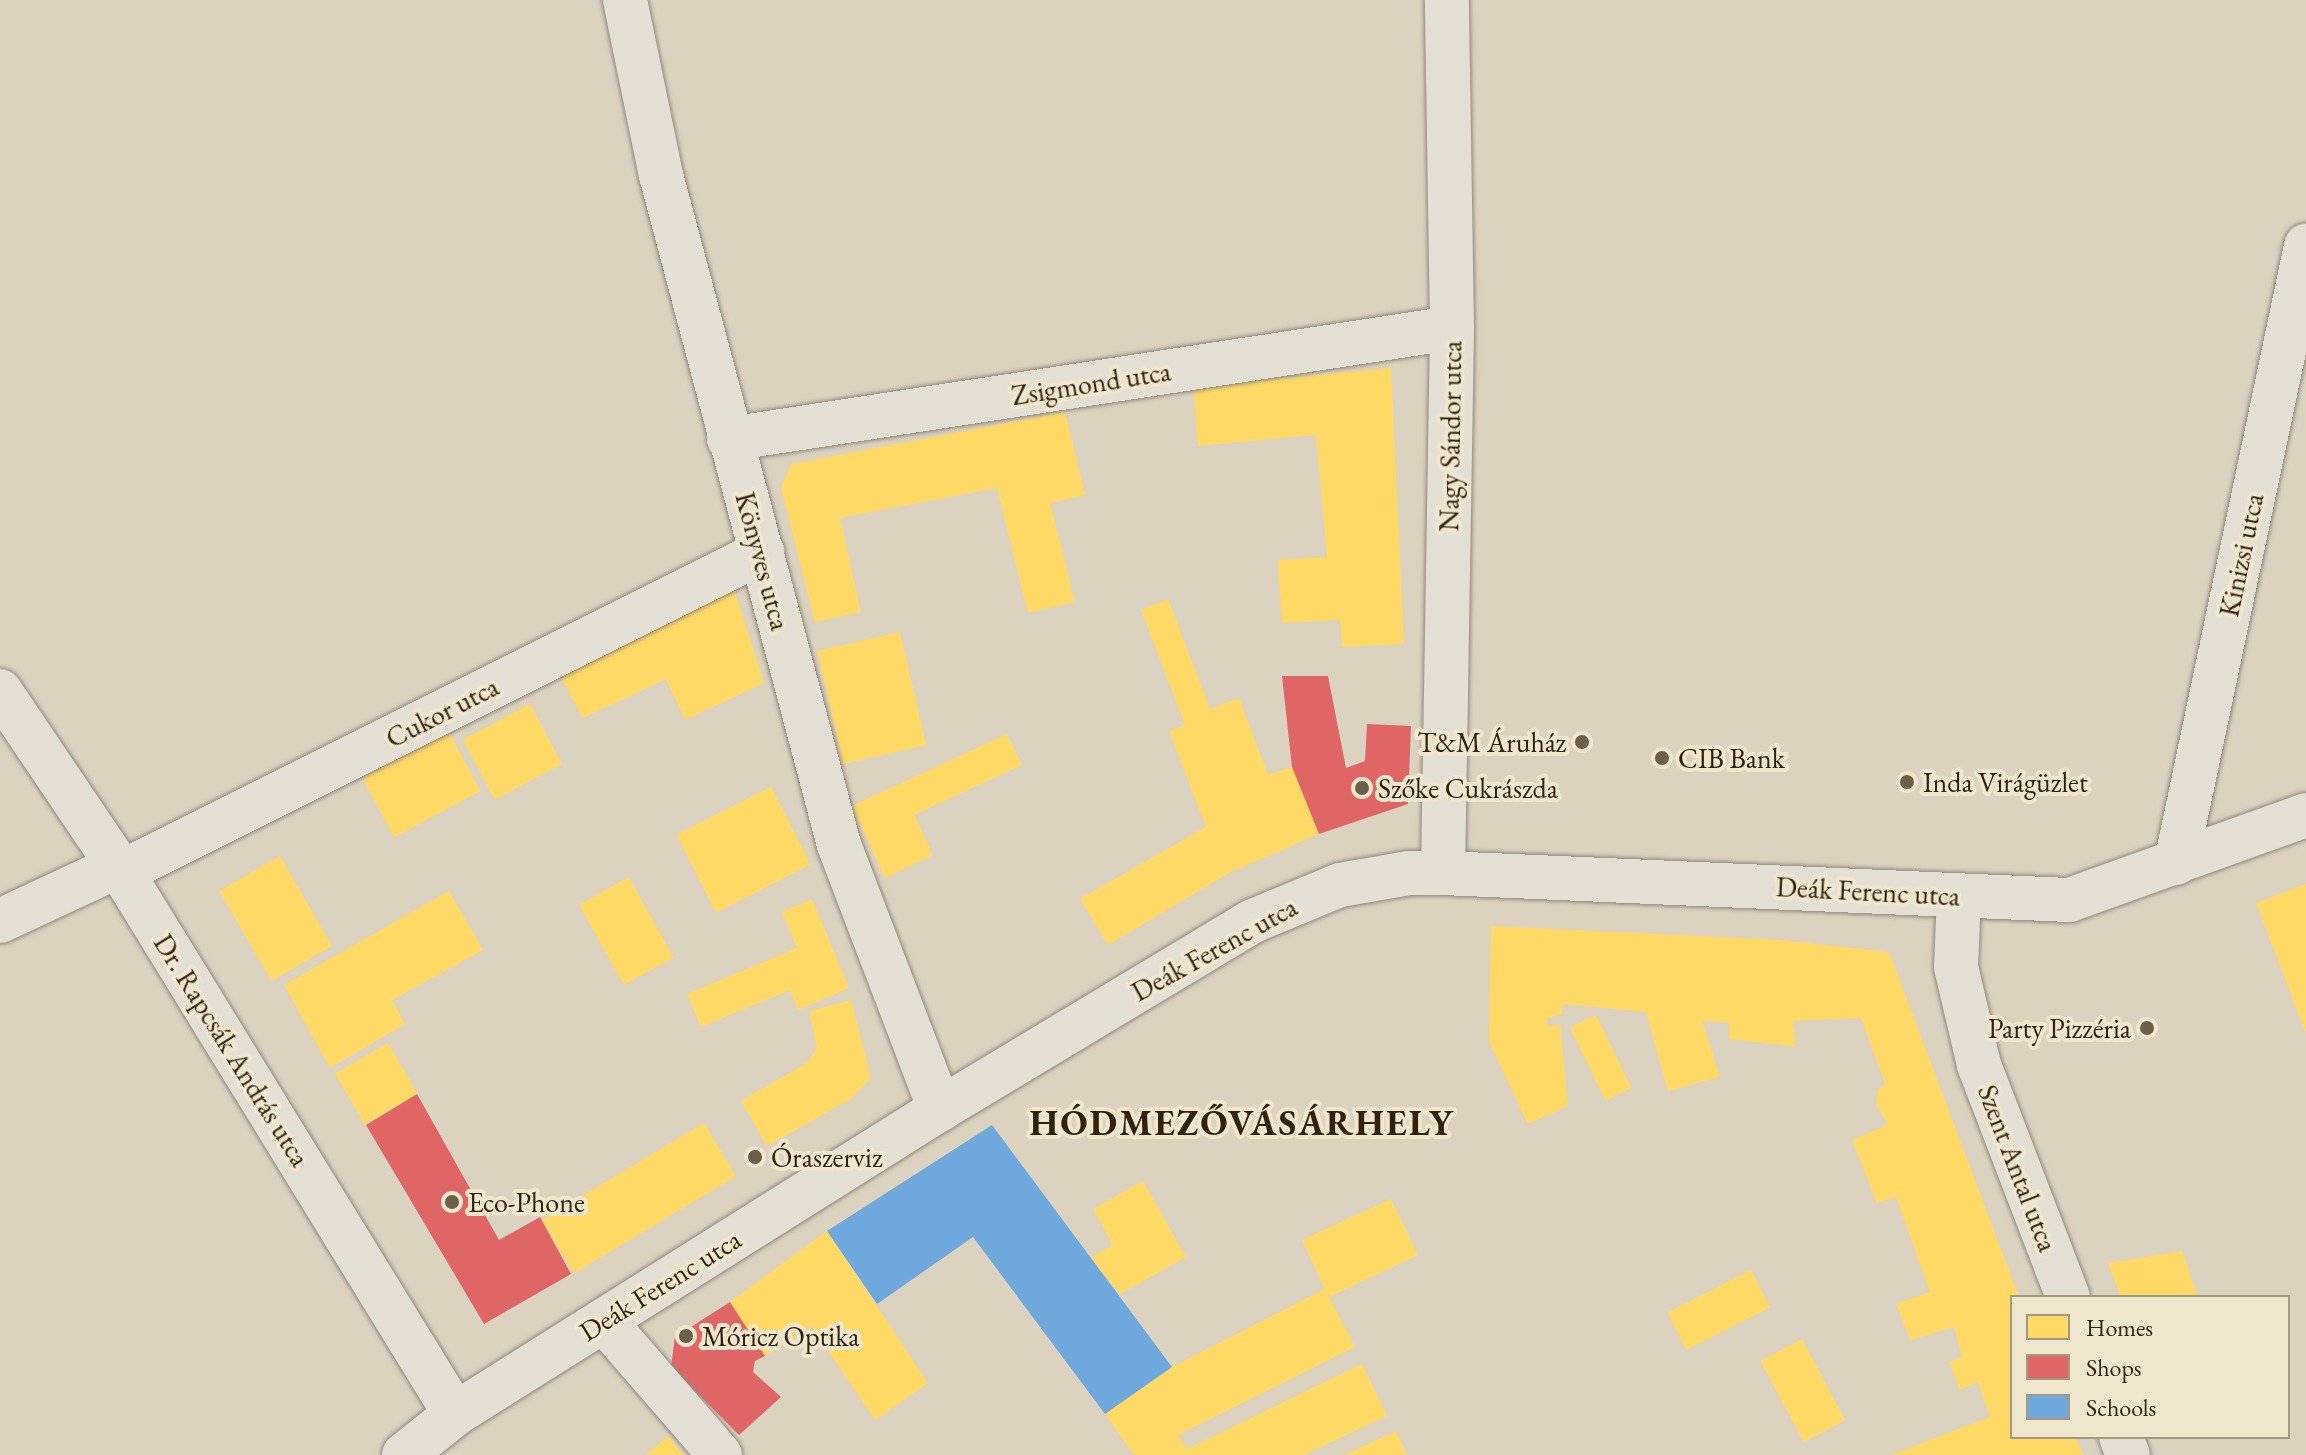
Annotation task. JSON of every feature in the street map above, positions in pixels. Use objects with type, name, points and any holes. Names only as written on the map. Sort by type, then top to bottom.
[{"type":"street","name":"Könyves utca","points":[[625,0],[661,175],[839,845],[940,1109]]},
{"type":"street","name":"Nagy Sándor utca","points":[[1443,873],[1452,328],[1447,0]]},
{"type":"street","name":"Kinizsi utca","points":[[2176,863],[2306,246]]},
{"type":"street","name":"Zsigmond utca","points":[[729,439],[1452,328]]},
{"type":"street","name":"Cukor utca","points":[[0,921],[120,869],[762,552]]},
{"type":"street","name":"Dr. Rapcsák András utca","points":[[0,691],[120,869],[431,1439]]},
{"type":"street","name":"Deák Ferenc utca","points":[[431,1439],[604,1321],[940,1109],[1253,921],[1340,885],[1397,874],[1443,873],[2069,900],[2306,815]]},
{"type":"street","name":"Szent Antal utca","points":[[1959,895],[1956,967],[1979,1065],[2067,1295]]},
{"type":"street","points":[[604,1321],[720,1455]]},
{"type":"building: Homes","points":[[1391,368],[1404,644],[1342,647],[1340,620],[1282,623],[1278,560],[1327,557],[1316,435],[1198,446],[1193,387]]},
{"type":"building: Homes","points":[[1065,412],[1085,495],[1050,503],[1075,602],[1028,613],[997,488],[840,518],[861,612],[815,622],[781,487],[791,464]]},
{"type":"building: Homes","points":[[731,581],[764,683],[685,720],[666,679],[583,718],[556,668]]},
{"type":"building: Homes","points":[[1168,599],[1210,709],[1239,698],[1268,775],[1292,767],[1319,834],[1229,873],[1108,945],[1080,899],[1206,827],[1169,731],[1185,725],[1141,610]]},
{"type":"building: Homes","points":[[900,632],[926,745],[843,764],[817,651]]},
{"type":"building: Homes","points":[[530,704],[562,764],[495,800],[463,740]]},
{"type":"building: Homes","points":[[449,732],[480,791],[394,837],[362,778]]},
{"type":"building: Homes","points":[[1007,734],[1022,765],[914,815],[933,855],[885,878],[852,806]]},
{"type":"building: Homes","points":[[771,787],[810,865],[716,913],[677,835]]},
{"type":"building: Homes","points":[[280,856],[332,946],[271,981],[219,891]]},
{"type":"building: Homes","points":[[629,877],[674,957],[624,985],[579,905]]},
{"type":"building: Homes","points":[[2306,884],[2306,1033],[2256,903]]},
{"type":"building: Homes","points":[[449,891],[483,950],[392,1000],[405,1024],[330,1068],[284,985]]},
{"type":"building: Homes","points":[[812,899],[849,988],[798,1010],[790,990],[701,1027],[687,994],[797,948],[782,912]]},
{"type":"building: Homes","points":[[1491,926],[1780,940],[1889,952],[2018,1295],[2010,1295],[2010,1439],[2077,1439],[2083,1455],[1891,1455],[1990,1417],[1978,1382],[1960,1390],[1949,1362],[1962,1357],[1954,1327],[1910,1340],[1896,1304],[1930,1292],[1896,1197],[1877,1203],[1852,1140],[1888,1125],[1876,1104],[1878,1090],[1885,1084],[1861,1018],[1793,1021],[1796,1047],[1729,1039],[1729,1023],[1702,1021],[1720,1077],[1668,1091],[1646,1012],[1563,1004],[1562,1014],[1547,1018],[1547,1027],[1560,1024],[1568,1106],[1528,1124],[1489,1042]]},
{"type":"building: Homes","points":[[851,1000],[871,1078],[851,1099],[767,1146],[741,1101],[807,1063],[817,1048],[809,1011]]},
{"type":"building: Homes","points":[[1596,1015],[1632,1088],[1605,1101],[1570,1028]]},
{"type":"building: Homes","points":[[388,1043],[418,1094],[365,1125],[335,1074]]},
{"type":"building: Homes","points":[[704,1123],[736,1176],[574,1273],[542,1220]]},
{"type":"building: Homes","points":[[1143,1181],[1186,1257],[1120,1294],[1091,1258],[1113,1245],[1093,1209]]},
{"type":"building: Homes","points":[[1391,1199],[1418,1255],[1329,1297],[1355,1347],[1178,1435],[1187,1449],[1362,1364],[1387,1416],[1304,1455],[1134,1455],[1105,1414],[1172,1367],[1325,1289],[1302,1240]]},
{"type":"building: Homes","points":[[827,1231],[928,1383],[875,1420],[811,1326],[765,1356],[730,1302]]},
{"type":"building: Homes","points":[[2182,1251],[2197,1295],[2120,1295],[2108,1263]]},
{"type":"building: Homes","points":[[1751,1270],[1770,1307],[1686,1350],[1667,1313]]},
{"type":"building: Homes","points":[[1802,1339],[1845,1420],[1804,1442],[1761,1361]]},
{"type":"building: Homes","points":[[1396,1431],[1407,1455],[1345,1455]]},
{"type":"building: Homes","points":[[668,1436],[684,1455],[646,1455]]},
{"type":"building: Shops","points":[[1282,676],[1328,676],[1346,768],[1365,761],[1367,724],[1411,726],[1408,804],[1319,834],[1292,767]]},
{"type":"building: Shops","points":[[417,1094],[499,1240],[540,1217],[571,1274],[484,1324],[366,1125]]},
{"type":"building: Shops","points":[[730,1302],[765,1356],[755,1361],[753,1372],[781,1397],[739,1435],[671,1367],[675,1337]]},
{"type":"building: Schools","points":[[992,1125],[1172,1367],[1105,1414],[973,1237],[877,1304],[827,1231]]},
{"type":"place","name":"T&M Áruház","points":[[1582,742]]},
{"type":"place","name":"CIB Bank","points":[[1662,758]]},
{"type":"place","name":"Inda Virágüzlet","points":[[1907,782]]},
{"type":"place","name":"Szőke Cukrászda","points":[[1362,788]]},
{"type":"place","name":"Party Pizzéria","points":[[2147,1028]]},
{"type":"place","name":"Óraszerviz","points":[[755,1157]]},
{"type":"place","name":"Eco-Phone","points":[[452,1202]]},
{"type":"place","name":"Móricz Optika","points":[[686,1336]]},
{"type":"district","name":"HÓDMEZŐVÁSÁRHELY","points":[[1242,1123]]}]
